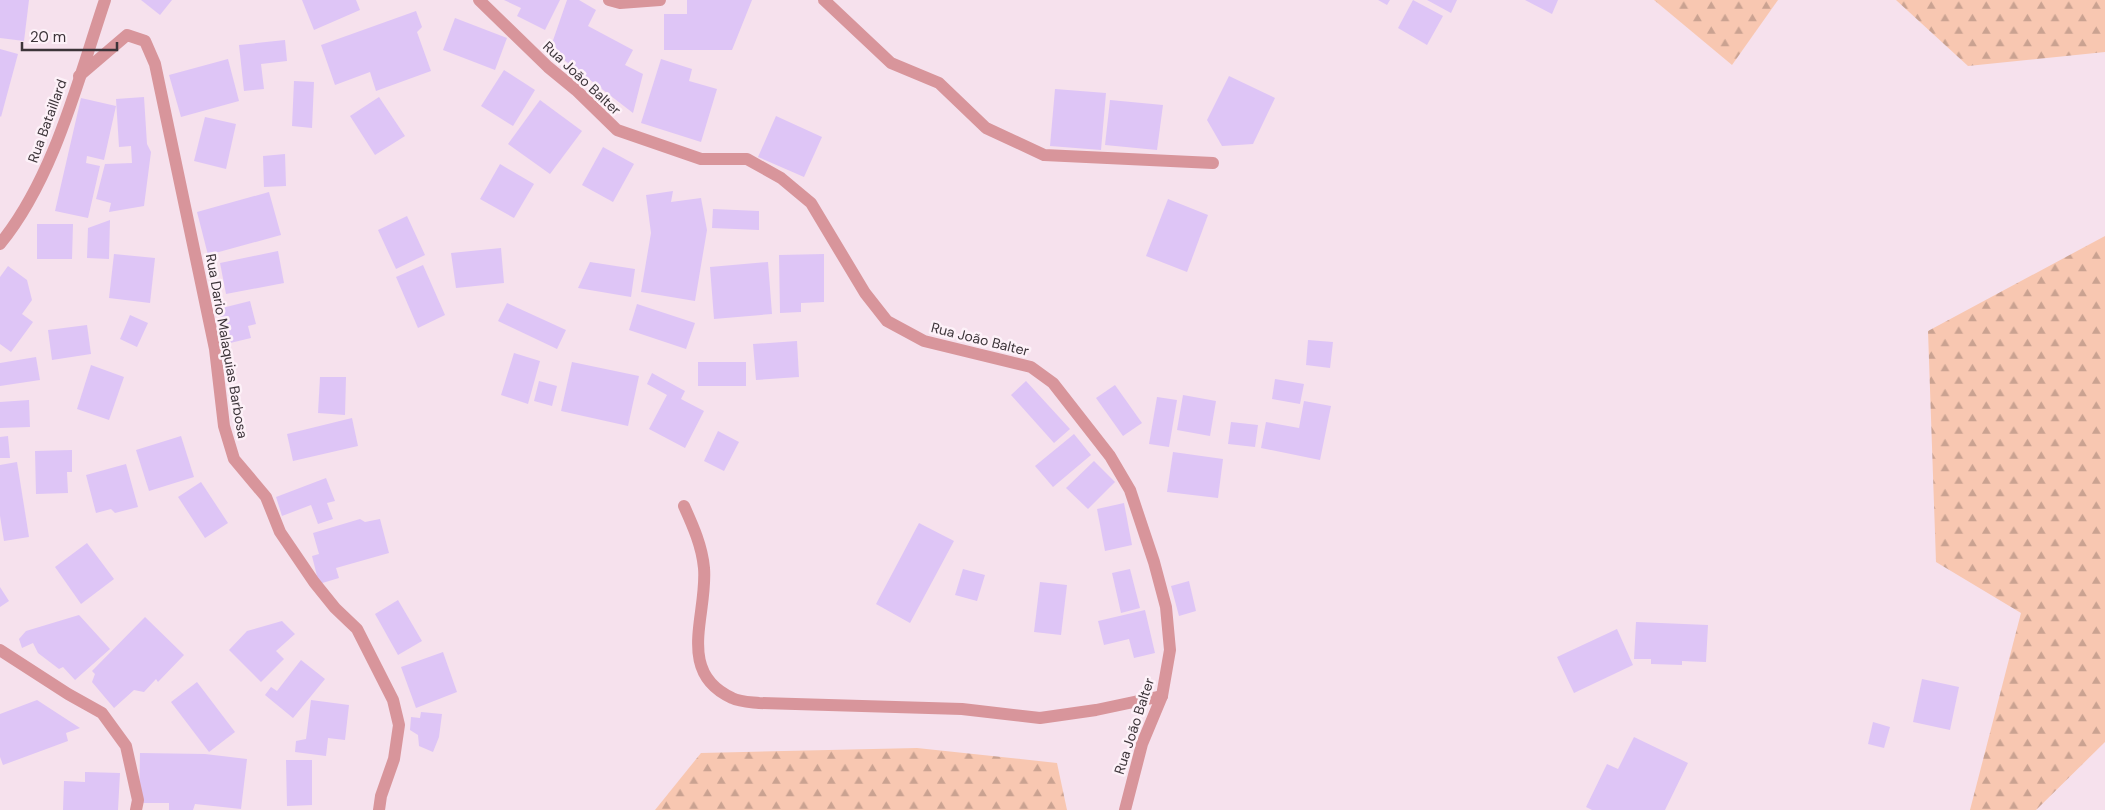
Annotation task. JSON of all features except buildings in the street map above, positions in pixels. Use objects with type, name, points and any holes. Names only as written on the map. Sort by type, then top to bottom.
[{"type":"street","name":"Rua Bataillard","points":[[0,244],[12,229],[45,172],[105,0]]},
{"type":"street","name":"Rua João Balter","points":[[479,0],[617,130],[701,159],[747,159],[781,178],[811,203],[865,293],[887,321],[924,340],[1031,367],[1053,383],[1110,456],[1130,490],[1154,562],[1166,606],[1170,650],[1162,696],[1142,744],[1125,810]]},
{"type":"street","points":[[609,0],[620,2],[660,0]]},
{"type":"street","points":[[824,0],[891,63],[939,83],[986,128],[1044,155],[1213,163]]},
{"type":"street","name":"Rua Dario Malaquias Barbosa","points":[[79,76],[127,35],[145,41],[155,64],[216,349],[224,426],[234,459],[266,497],[280,532],[314,582],[335,608],[358,629],[393,700],[399,725],[394,759],[381,796],[379,810]]},
{"type":"street","points":[[684,506],[700,543],[704,567],[704,595],[697,643],[701,670],[716,687],[733,699],[759,703],[962,709],[1040,718],[1096,710],[1162,696]]},
{"type":"street","points":[[0,650],[68,694],[102,713],[126,746],[138,800],[136,810]]},
{"type":"green space","points":[[1654,0],[1778,0],[1732,65]]},
{"type":"green space","points":[[1896,0],[2105,0],[2105,52],[1968,66]]},
{"type":"green space","points":[[2105,236],[2105,742],[2036,810],[1970,810],[2021,613],[1936,562],[1928,331]]},
{"type":"green space","points":[[917,748],[1057,763],[1067,810],[655,810],[701,753]]}]
